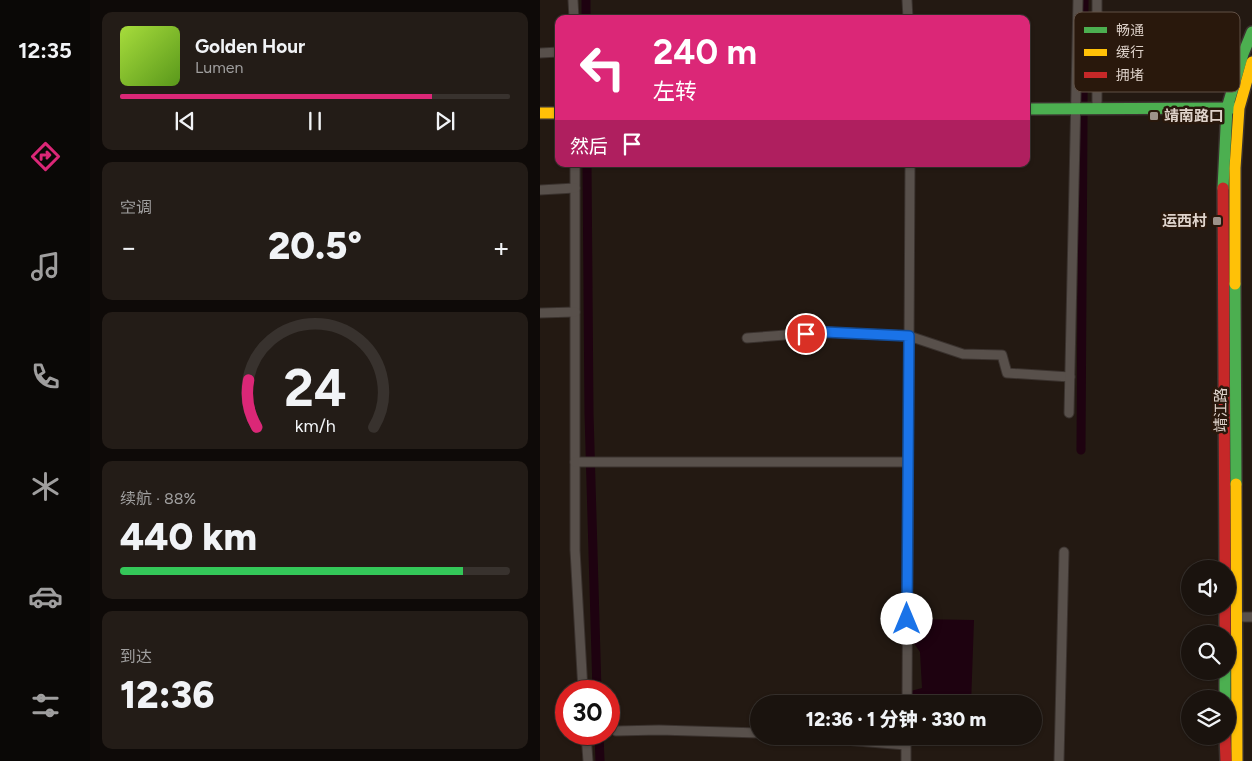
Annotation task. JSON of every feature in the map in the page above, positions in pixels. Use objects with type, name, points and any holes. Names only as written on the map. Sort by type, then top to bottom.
[{"type":"main road","name":"靖江路","points":[[1240,70],[1243,54],[1252,32]]},
{"type":"main road","name":"靖江路","points":[[1240,91],[1252,62]]},
{"type":"main road","name":"靖江路","points":[[1225,560],[1223,169],[1236,92]]},
{"type":"main road","name":"靖江路","points":[[1237,761],[1235,168],[1233,108],[1240,92]]},
{"type":"main road","points":[[1030,109],[1233,108]]},
{"type":"main road","points":[[540,113],[555,113]]},
{"type":"main road","points":[[1226,745],[1226,761]]},
{"type":"street","points":[[573,0],[574,15]]},
{"type":"street","points":[[907,0],[908,15]]},
{"type":"street","points":[[540,53],[555,52]]},
{"type":"street","points":[[1069,413],[1075,92]]},
{"type":"street","points":[[1096,92],[1096,109]]},
{"type":"street","points":[[575,167],[575,550],[582,680]]},
{"type":"street","points":[[907,695],[910,167]]},
{"type":"street","points":[[540,190],[575,188]]},
{"type":"street","points":[[540,314],[575,312]]},
{"type":"street","points":[[747,338],[825,332],[909,336],[963,354],[1002,356],[1007,373],[1070,377]]},
{"type":"street","points":[[575,462],[908,462]]},
{"type":"street","points":[[1059,761],[1064,552]]},
{"type":"street","points":[[1236,617],[1252,617]]},
{"type":"street","points":[[620,731],[750,733]]},
{"type":"street","points":[[587,745],[588,761]]},
{"type":"street","points":[[906,745],[906,761]]},
{"type":"shaded area","points":[[914,619],[974,620],[971,695],[907,695],[907,692],[922,688],[920,652],[913,642]]},
{"type":"waterway","points":[[586,0],[586,15]]},
{"type":"waterway","points":[[1084,0],[1084,12]]},
{"type":"waterway","points":[[1083,92],[1083,102]]},
{"type":"waterway","points":[[1081,450],[1083,116]]},
{"type":"waterway","points":[[587,167],[589,413],[597,680]]},
{"type":"waterway","points":[[599,745],[600,761]]},
{"type":"traffic: fast","points":[[1240,64],[1252,32]]},
{"type":"traffic: fast","points":[[1223,188],[1227,108],[1232,92]]},
{"type":"traffic: fast","points":[[1030,109],[1236,108]]},
{"type":"traffic: fast","points":[[1235,284],[1236,484]]},
{"type":"traffic: fast","points":[[1225,680],[1225,690]]},
{"type":"traffic: slow","points":[[1235,284],[1235,168],[1239,108],[1252,62]]},
{"type":"traffic: slow","points":[[540,113],[555,113]]},
{"type":"traffic: slow","points":[[1236,484],[1237,761]]},
{"type":"traffic: jam","points":[[1223,188],[1225,560]]},
{"type":"traffic: jam","points":[[1225,615],[1225,625]]},
{"type":"traffic: jam","points":[[1225,745],[1226,761]]},
{"type":"place","name":"靖南路口","points":[[1154,116]]},
{"type":"place","name":"运西村","points":[[1217,221]]},
{"type":"route","points":[[806,334],[825,332],[909,336],[907,619]]}]
